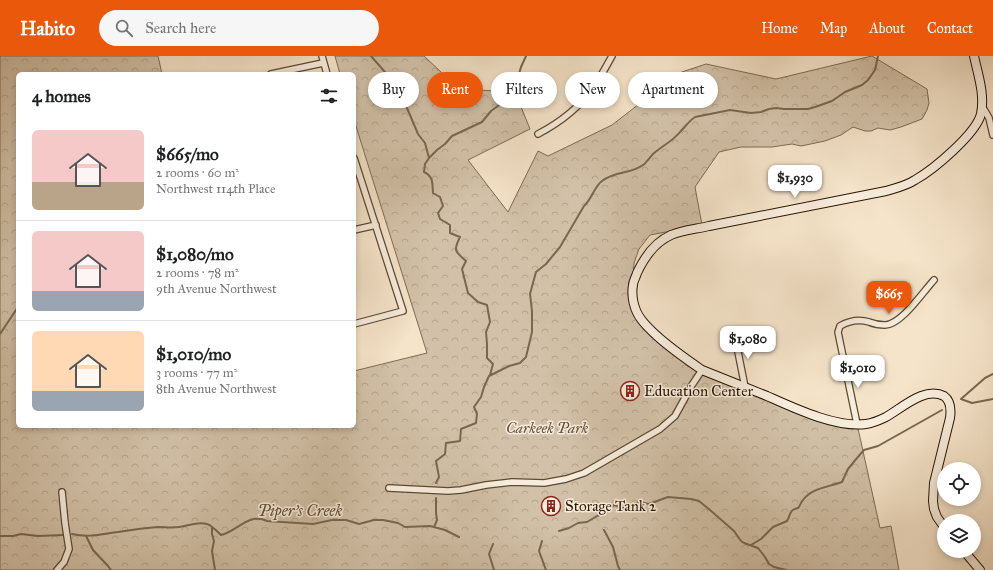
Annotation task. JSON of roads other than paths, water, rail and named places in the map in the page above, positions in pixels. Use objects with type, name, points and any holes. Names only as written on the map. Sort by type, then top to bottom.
[{"type":"street","points":[[322,56],[326,72]]},
{"type":"street","points":[[538,134],[550,128],[573,111],[593,88],[612,56]]},
{"type":"street","points":[[937,517],[933,501],[934,483],[950,418],[950,406],[946,398],[935,394],[923,395],[881,419],[865,424],[838,422],[810,414],[702,370],[686,360],[647,327],[642,320],[637,312],[633,300],[633,283],[645,258],[653,248],[671,235],[877,193],[906,185],[918,179],[966,138],[978,121],[982,105],[982,94],[974,56]]},
{"type":"street","points":[[280,72],[323,63]]},
{"type":"street","points":[[982,105],[989,118],[993,135]]},
{"type":"street","points":[[356,164],[403,311],[356,323]]},
{"type":"street","points":[[356,230],[376,225]]},
{"type":"street","points":[[857,424],[838,332],[840,326],[856,320],[880,325],[893,324],[902,317],[934,280]]},
{"type":"street","points":[[735,337],[745,387]]},
{"type":"street","points":[[389,488],[448,491],[461,490],[512,482],[544,482],[566,479],[584,473],[660,429],[675,416],[702,370]]},
{"type":"street","points":[[57,570],[64,562],[69,549],[62,492]]},
{"type":"street","points":[[970,558],[980,570]]},
{"type":"waterway","points":[[371,56],[391,79],[399,91],[418,134],[425,143],[429,158],[425,164],[424,172],[431,178],[433,193],[440,197],[443,206],[438,213],[440,219],[450,225],[450,233],[460,237],[456,245],[456,250],[457,253],[466,261],[462,269],[468,293],[478,302],[487,305],[490,322],[486,332],[487,358],[493,364],[490,375]]},
{"type":"waterway","points":[[429,158],[452,136],[482,122],[491,111],[502,103],[513,90],[526,56]]},
{"type":"waterway","points":[[436,483],[439,477],[436,461],[445,454],[446,443],[460,441],[461,429],[476,423],[477,414],[474,407],[481,397],[489,376],[509,366],[520,363],[526,357],[532,332],[530,294],[536,272],[546,264],[560,247],[584,206],[602,181],[643,165],[653,154],[674,138],[695,117],[730,110],[751,113],[776,108],[808,109],[832,101],[845,92],[862,85],[868,80],[875,70],[878,56]]},
{"type":"waterway","points":[[0,334],[16,310]]},
{"type":"waterway","points":[[993,374],[985,378],[961,399],[972,403],[993,399]]},
{"type":"waterway","points":[[751,545],[761,539],[773,527],[787,521],[792,511],[798,508],[802,501],[811,493],[821,488],[842,482],[848,469],[864,450],[878,446],[942,410]]},
{"type":"waterway","name":"Piper's Creek","points":[[559,531],[578,523],[587,522],[605,513],[614,505],[622,508],[639,502],[649,504],[668,497],[691,499],[699,501],[710,510],[734,531],[741,541],[758,548],[769,564],[786,570]]},
{"type":"waterway","points":[[434,527],[437,520],[436,498]]},
{"type":"waterway","name":"Piper's Creek","points":[[72,534],[84,536],[153,527],[179,527],[203,523],[209,525],[221,535],[233,530],[249,520],[261,519],[267,521],[313,524],[332,520],[346,520],[359,524],[374,520],[383,520],[398,523],[405,527],[430,526],[445,530],[459,537]]},
{"type":"waterway","points":[[212,528],[214,541],[212,551],[215,570]]},
{"type":"waterway","points":[[604,530],[613,547],[620,570]]},
{"type":"waterway","name":"Piper's Creek","points":[[0,536],[13,536],[21,534],[38,536],[63,535]]},
{"type":"waterway","points":[[86,536],[93,550],[111,570]]},
{"type":"waterway","points":[[542,541],[539,551],[546,570]]},
{"type":"waterway","points":[[493,544],[489,554],[494,570]]},
{"type":"place","name":"Education Center","points":[[630,391]]},
{"type":"place","name":"Storage Tank 2","points":[[551,506]]},
{"type":"park label","name":"Carkeek Park","points":[[547,428]]}]
